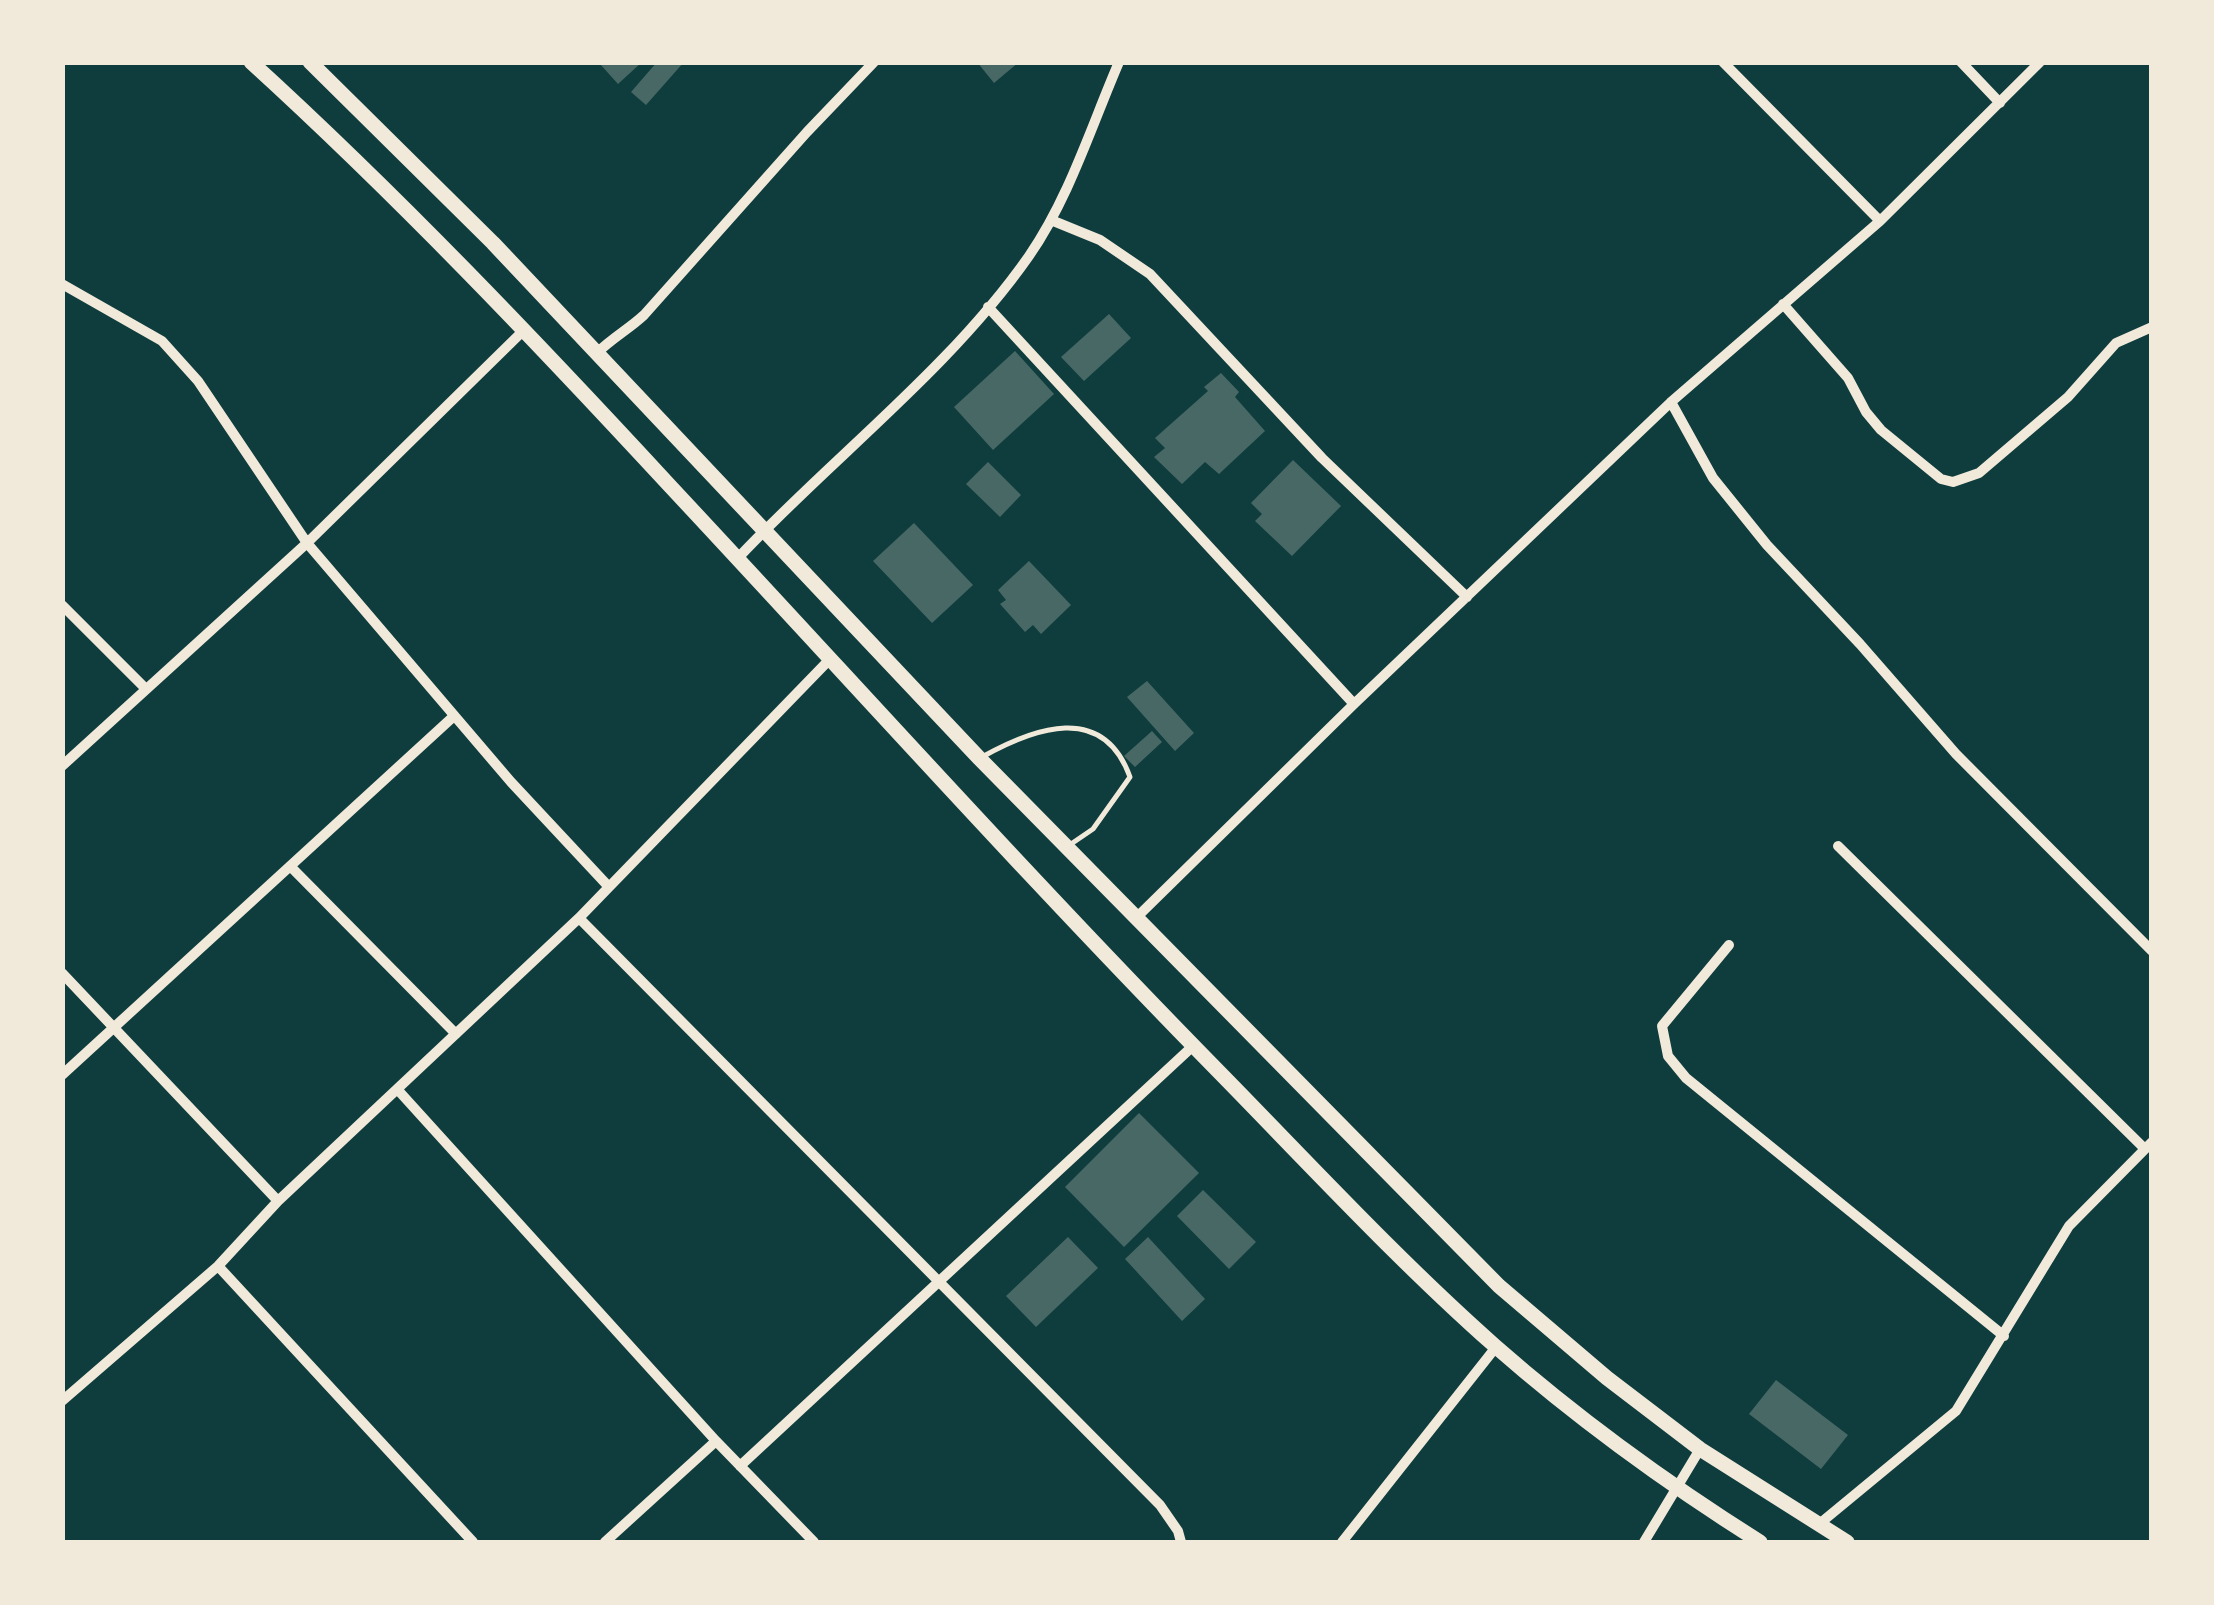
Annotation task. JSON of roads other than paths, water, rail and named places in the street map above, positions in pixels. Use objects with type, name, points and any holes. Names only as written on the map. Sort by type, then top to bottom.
[{"type":"main road","points":[[251,62],[422,225],[524,330],[1036,884],[1395,1251],[1496,1347],[1676,1486],[1760,1542]]},
{"type":"main road","points":[[310,62],[598,353],[979,758],[1499,1286],[1606,1378],[1700,1450],[1846,1542]]},
{"type":"street","points":[[598,353],[618,332],[633,326],[644,315],[874,62]]},
{"type":"street","points":[[738,558],[915,385],[988,307],[1028,257],[1051,220],[1119,62]]},
{"type":"street","points":[[1723,62],[1880,220]]},
{"type":"street","points":[[1961,62],[2000,103]]},
{"type":"street","points":[[1137,916],[1671,402],[1880,220],[2040,62]]},
{"type":"street","points":[[1051,220],[1100,240],[1150,274],[1322,458],[1466,597]]},
{"type":"street","points":[[62,284],[162,341],[198,380],[307,543],[454,716],[610,888]]},
{"type":"street","points":[[1783,304],[1848,378],[1866,412],[1881,430],[1941,479],[1953,482],[1979,473],[2068,398],[2116,344],[2152,327]]},
{"type":"street","points":[[988,307],[1354,704]]},
{"type":"street","points":[[62,766],[307,543],[524,330]]},
{"type":"street","points":[[1671,402],[1713,478],[1766,545],[1956,754],[2152,950]]},
{"type":"street","points":[[62,605],[146,688]]},
{"type":"street","points":[[62,1402],[218,1266],[278,1201],[579,918],[831,658]]},
{"type":"street","points":[[62,1074],[454,716]]},
{"type":"street","points":[[1818,1525],[1956,1411],[2069,1226],[2148,1145],[1838,846]]},
{"type":"street","points":[[290,866],[456,1034]]},
{"type":"street","points":[[579,918],[1160,1505],[1178,1530],[1181,1542]]},
{"type":"street","points":[[1729,945],[1662,1026],[1668,1056],[1686,1078],[2004,1336]]},
{"type":"street","points":[[62,973],[278,1201]]},
{"type":"street","points":[[740,1466],[1193,1046]]},
{"type":"street","points":[[397,1089],[716,1441],[814,1542]]},
{"type":"street","points":[[218,1266],[473,1542]]},
{"type":"street","points":[[1342,1542],[1496,1347]]},
{"type":"street","points":[[605,1542],[716,1441]]},
{"type":"street","points":[[1644,1542],[1700,1450]]},
{"type":"lane","points":[[979,758],[1028,733],[1053,728],[1093,731],[1113,748],[1130,777],[1093,829],[1067,847]]}]
